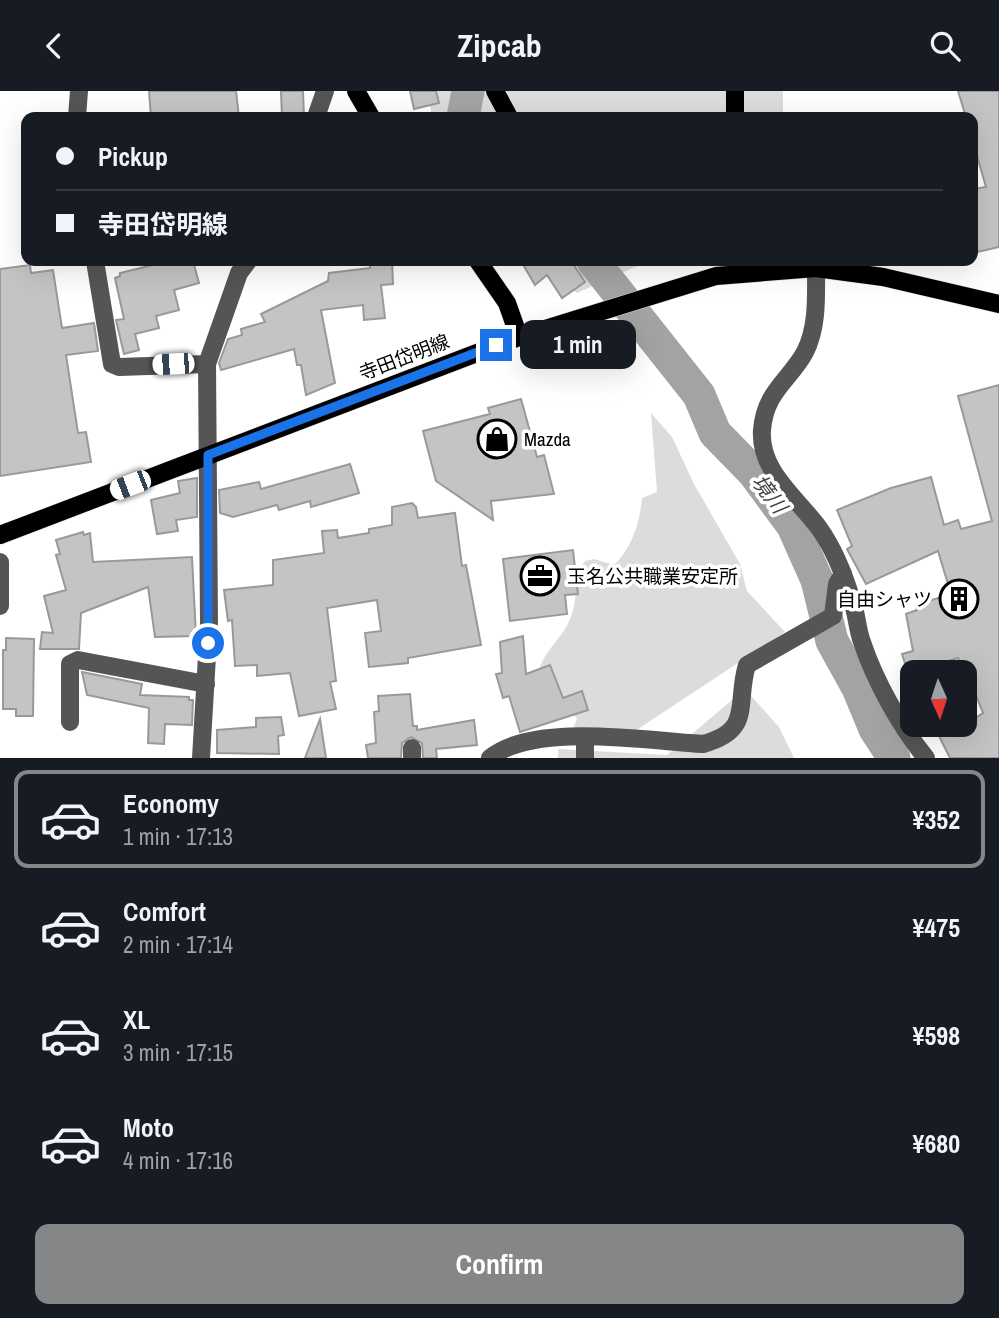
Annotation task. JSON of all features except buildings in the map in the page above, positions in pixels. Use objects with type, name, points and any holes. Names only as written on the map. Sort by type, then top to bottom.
[{"type":"main road","points":[[356,91],[368,112]]},
{"type":"main road","points":[[495,91],[506,112]]},
{"type":"main road","points":[[735,91],[736,112]]},
{"type":"main road","points":[[481,266],[507,303],[519,337]]},
{"type":"main road","name":"寺田岱明線","points":[[0,535],[519,337],[716,276],[816,268],[883,277],[999,304]]},
{"type":"street","points":[[77,112],[79,91]]},
{"type":"street","points":[[318,112],[325,91]]},
{"type":"street","points":[[96,266],[112,364],[119,367],[207,364]]},
{"type":"street","points":[[201,758],[209,622],[207,364],[239,273],[244,266]]},
{"type":"street","points":[[816,268],[814,326],[805,352],[778,385],[762,431],[765,455],[773,473],[821,530],[843,574],[853,602],[861,641],[883,689],[926,758]]},
{"type":"street","points":[[0,562],[0,606]]},
{"type":"street","points":[[490,758],[509,746],[535,739],[585,737],[703,744],[723,739],[737,726],[743,705],[743,679],[747,665],[833,616],[836,584],[843,574]]},
{"type":"street","points":[[70,722],[68,672],[70,664],[78,660],[206,684]]},
{"type":"street","points":[[585,737],[585,758]]},
{"type":"shaded area","points":[[428,91],[783,91],[783,112],[431,112]]},
{"type":"shaded area","points":[[540,266],[639,266],[635,267],[577,293]]},
{"type":"shaded area","points":[[651,413],[672,437],[694,484],[740,564],[747,591],[785,632],[635,731],[573,729],[577,718],[537,680],[539,670],[572,614],[579,573],[585,561],[594,559],[614,565],[626,551],[634,534],[642,498],[657,492]]},
{"type":"shaded area","points":[[745,689],[779,727],[794,758],[558,758],[558,749],[667,755]]},
{"type":"waterway","name":"境川","points":[[464,112],[468,91]]},
{"type":"waterway","name":"境川","points":[[597,266],[699,395],[715,433],[754,473],[793,526],[817,580],[832,641],[858,688],[875,729],[894,758]]},
{"type":"place","name":"Mazda","points":[[497,439]]},
{"type":"place","name":"玉名公共職業安定所","points":[[540,576]]},
{"type":"place","name":"自由シャツ","points":[[959,599]]},
{"type":"route","points":[[208,643],[208,455],[496,345]]}]
